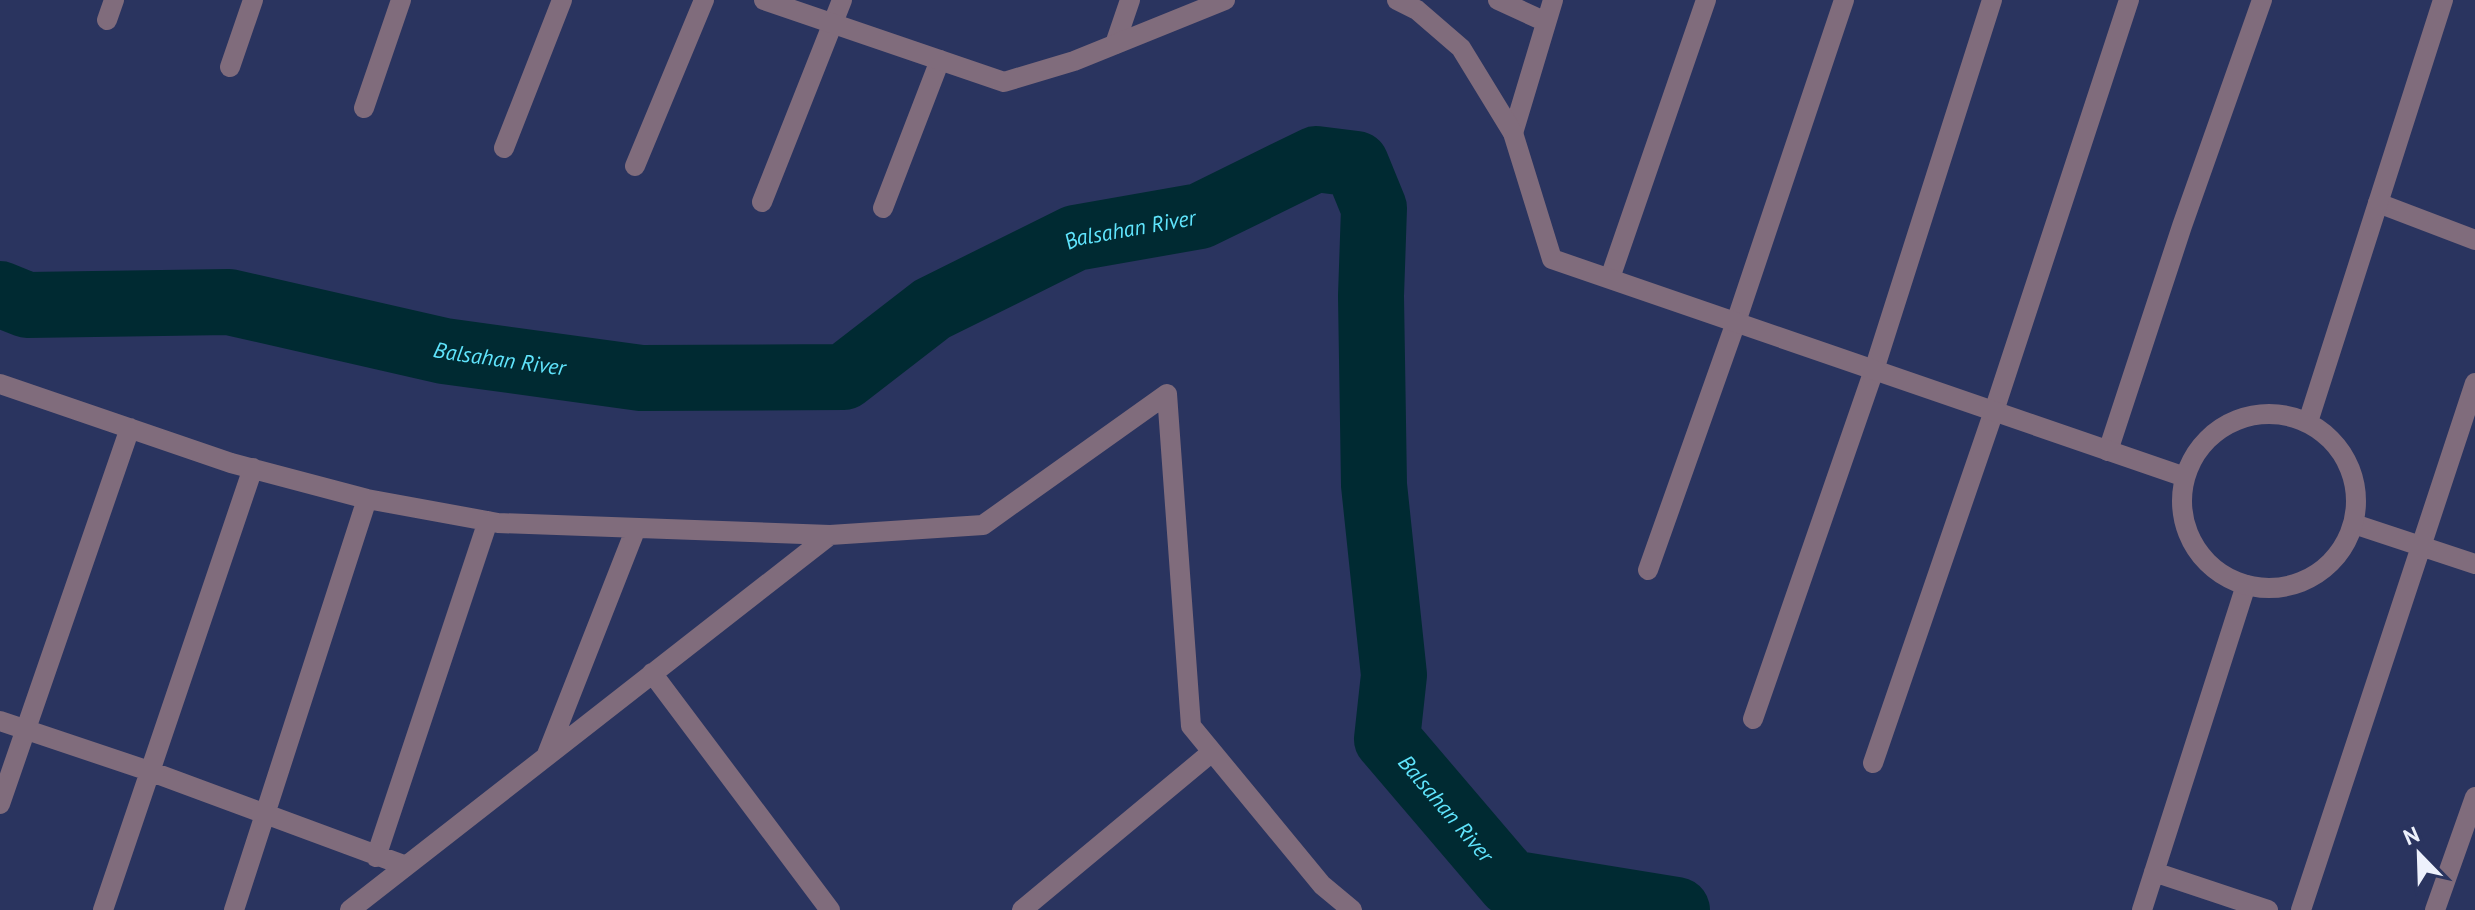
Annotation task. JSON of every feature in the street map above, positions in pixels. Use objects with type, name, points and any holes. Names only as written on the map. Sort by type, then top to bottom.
[{"type":"street","points":[[107,20],[114,0]]},
{"type":"street","points":[[230,67],[253,0]]},
{"type":"street","points":[[364,108],[401,0]]},
{"type":"street","points":[[504,148],[562,0]]},
{"type":"street","points":[[635,166],[704,0]]},
{"type":"street","points":[[764,0],[1004,82],[1074,61],[1225,0]]},
{"type":"street","points":[[762,202],[842,0]]},
{"type":"street","points":[[1115,44],[1130,0]]},
{"type":"street","points":[[1397,0],[1417,10],[1461,48],[1513,133],[1552,259],[2185,477]]},
{"type":"street","points":[[1498,0],[1546,22]]},
{"type":"street","points":[[1513,133],[1553,0]]},
{"type":"street","points":[[1610,278],[1706,0]]},
{"type":"street","points":[[1648,570],[1736,322],[1844,0]]},
{"type":"street","points":[[1753,719],[1874,370],[1992,0]]},
{"type":"street","points":[[1873,763],[1994,411],[2129,0]]},
{"type":"street","points":[[2108,451],[2182,226],[2262,0]]},
{"type":"street","points":[[2308,422],[2443,0]]},
{"type":"street","points":[[883,208],[940,60]]},
{"type":"street","points":[[2378,203],[2475,240]]},
{"type":"street","points":[[2301,910],[2475,383]]},
{"type":"street","points":[[0,385],[253,468],[367,499],[488,521],[830,535],[983,525],[1167,394],[1191,726],[1322,885],[1352,910]]},
{"type":"street","points":[[2278,414],[2308,422],[2333,439],[2350,465],[2357,494],[2354,524],[2343,549],[2324,569],[2300,583],[2273,588],[2246,585],[2221,574],[2201,556],[2187,532],[2182,504],[2185,477],[2198,450],[2220,429],[2248,416],[2278,414]]},
{"type":"street","points":[[0,804],[130,428]]},
{"type":"street","points":[[103,910],[253,468]]},
{"type":"street","points":[[234,910],[367,499]]},
{"type":"street","points":[[376,857],[488,521]]},
{"type":"street","points":[[2354,524],[2475,564]]},
{"type":"street","points":[[546,757],[636,528]]},
{"type":"street","points":[[350,910],[830,535]]},
{"type":"street","points":[[2142,910],[2246,585]]},
{"type":"street","points":[[652,673],[830,910]]},
{"type":"street","points":[[0,721],[152,772],[406,866]]},
{"type":"street","points":[[1022,910],[1212,752]]},
{"type":"street","points":[[2435,910],[2475,797]]},
{"type":"street","points":[[2154,872],[2268,910]]},
{"type":"waterway","name":"Balsahan River","points":[[0,294],[27,305],[229,302],[444,351],[641,378],[844,377],[932,309],[1075,238],[1200,216],[1316,159],[1356,164],[1374,208],[1371,296],[1374,485],[1394,675],[1387,739],[1510,883],[1677,910]]}]
